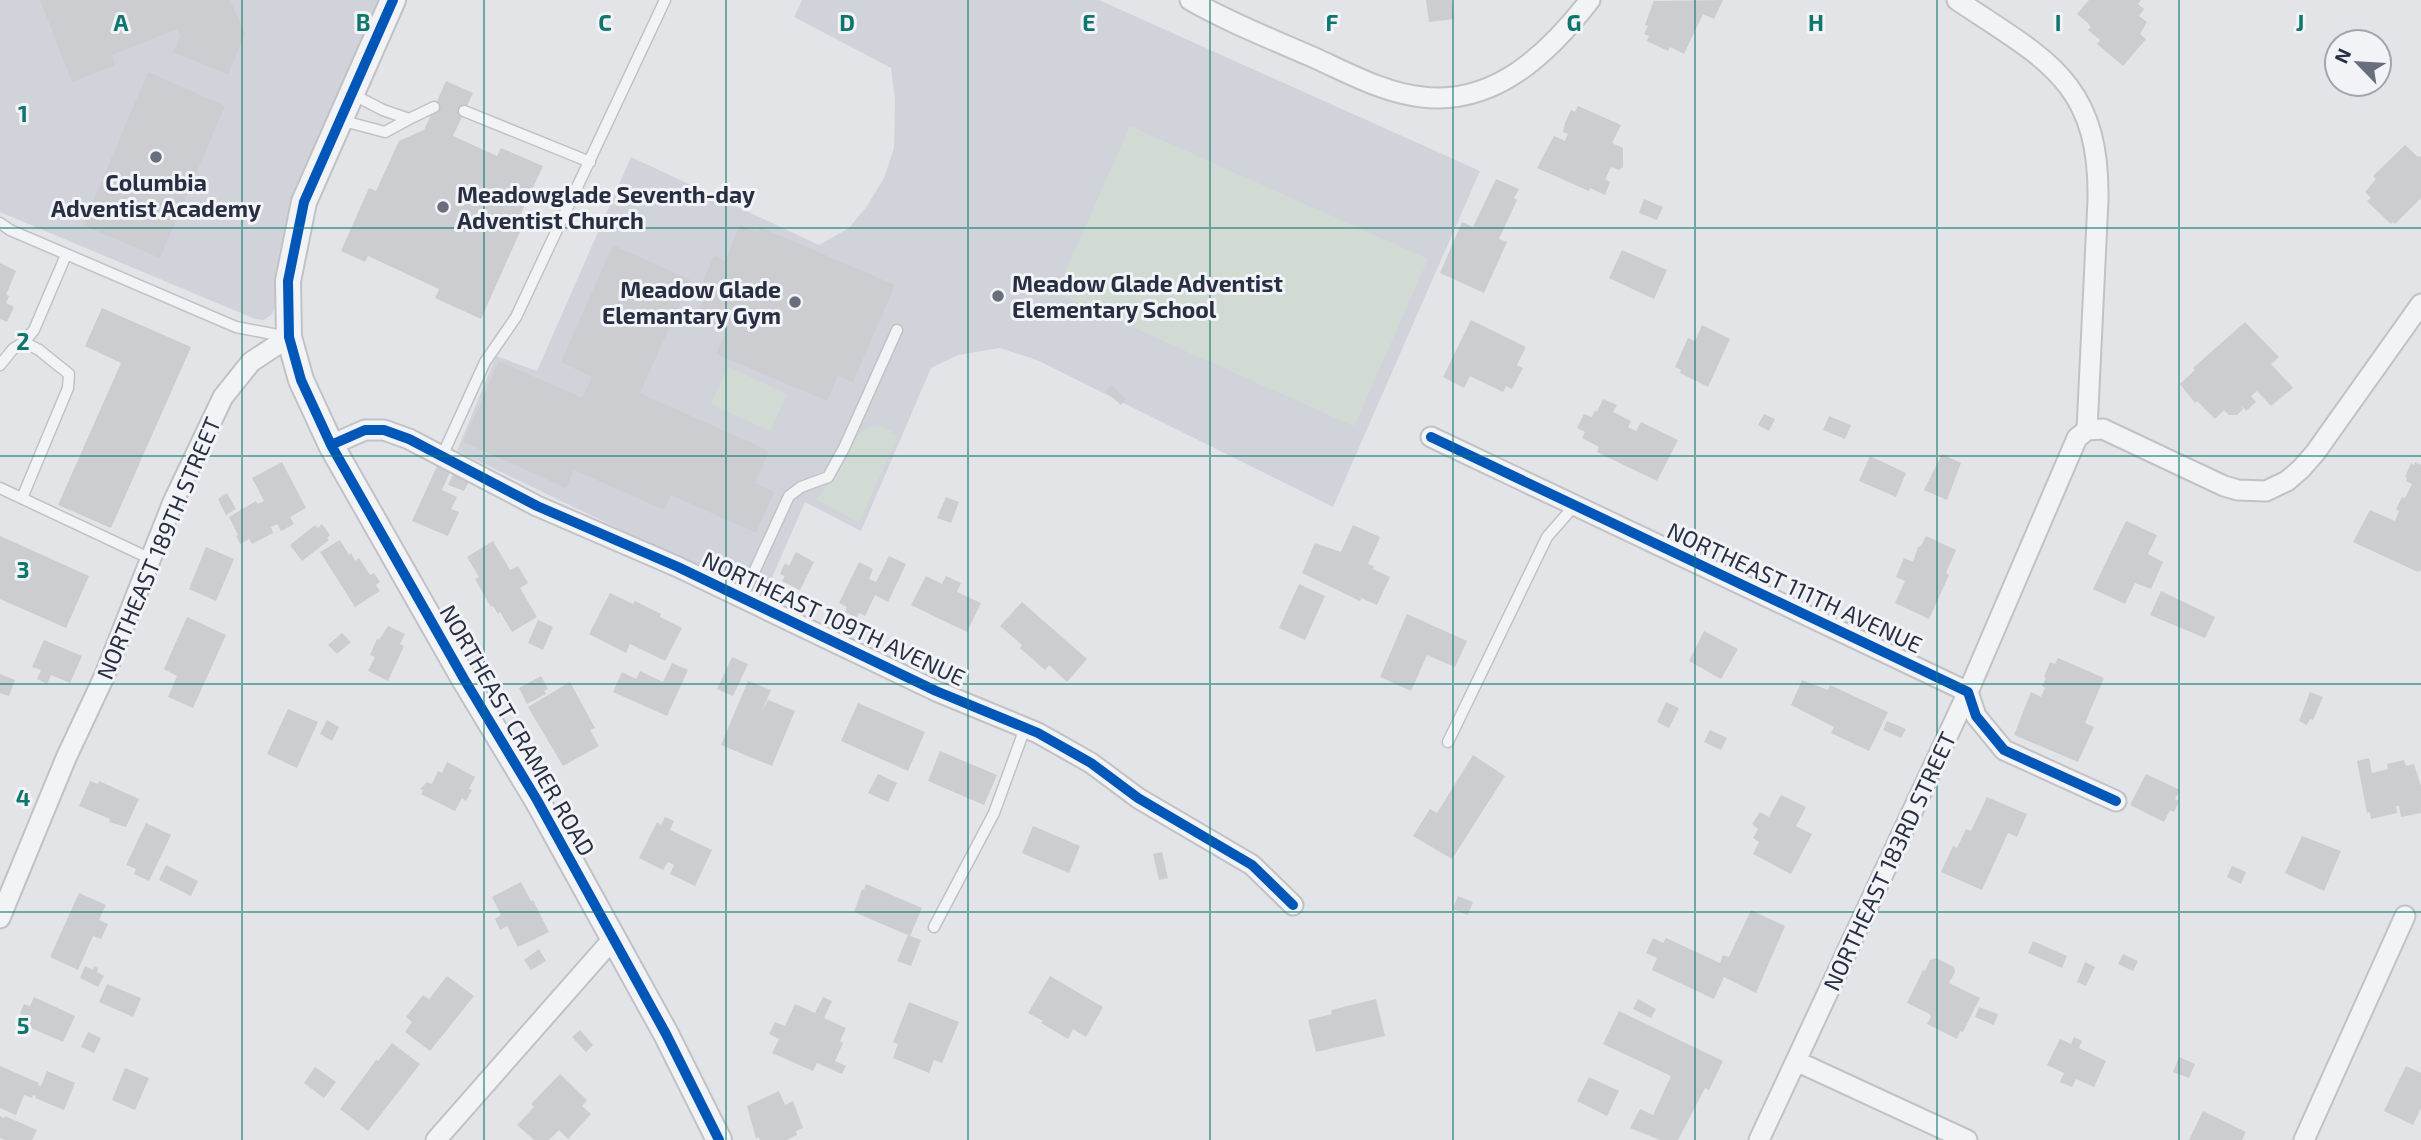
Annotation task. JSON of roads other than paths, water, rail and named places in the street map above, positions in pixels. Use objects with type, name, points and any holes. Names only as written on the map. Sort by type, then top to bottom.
[{"type":"street","points":[[289,337],[288,281],[304,202],[393,0]]},
{"type":"street","points":[[1190,0],[1371,83],[1412,95],[1437,98],[1491,88],[1523,70],[1555,43],[1590,0]]},
{"type":"street","points":[[1957,0],[2044,59],[2065,79],[2082,107],[2093,134],[2099,186],[2087,430],[2103,429],[2238,490],[2252,492],[2276,487],[2301,469],[2315,453],[2421,304]]},
{"type":"street","name":"NORTHEAST CRAMER ROAD","points":[[289,337],[301,380],[331,445],[464,679],[537,800],[666,1034],[719,1140]]},
{"type":"street","name":"NORTHEAST 189TH STREET","points":[[0,918],[66,758],[104,677],[173,502],[223,397],[251,362],[289,337]]},
{"type":"street","name":"NORTHEAST 109TH AVENUE","points":[[331,445],[365,429],[384,430],[409,439],[537,506],[678,567],[936,691],[1025,728],[1091,763],[1138,798],[1252,865],[1293,905]]},
{"type":"street","name":"NORTHEAST 183RD STREET","points":[[1759,1140],[1968,692],[2077,438],[2087,430]]},
{"type":"street","name":"NORTHEAST 111TH AVENUE","points":[[1431,437],[1968,692]]},
{"type":"street","points":[[1968,692],[1976,716],[2004,750],[2116,801]]},
{"type":"street","points":[[2304,1140],[2405,916]]},
{"type":"street","points":[[436,1140],[612,940]]},
{"type":"street","points":[[1796,1060],[1967,1140]]},
{"type":"lane","points":[[442,456],[485,362],[516,317],[665,0]]},
{"type":"lane","points":[[351,94],[409,119]]},
{"type":"lane","points":[[340,120],[385,132],[434,107]]},
{"type":"lane","points":[[464,111],[590,162]]},
{"type":"lane","points":[[0,223],[66,255],[236,327],[289,337]]},
{"type":"lane","points":[[0,365],[34,330],[66,255]]},
{"type":"lane","points":[[742,598],[789,496],[801,487],[828,477],[844,448],[897,330]]},
{"type":"lane","points":[[22,498],[68,388],[69,374],[39,350],[24,342]]},
{"type":"lane","points":[[0,488],[151,559]]},
{"type":"lane","points":[[1448,742],[1547,537],[1575,505]]},
{"type":"lane","points":[[934,927],[994,813],[1025,728]]},
{"type":"place","name":"Columbia Adventist Academy","points":[[156,157]]},
{"type":"place","name":"Meadowglade Seventh-day Adventist Church","points":[[443,207]]},
{"type":"place","name":"Meadow Glade Adventist Elementary School","points":[[998,296]]},
{"type":"place","name":"Meadow Glade Elemantary Gym","points":[[795,302]]}]
